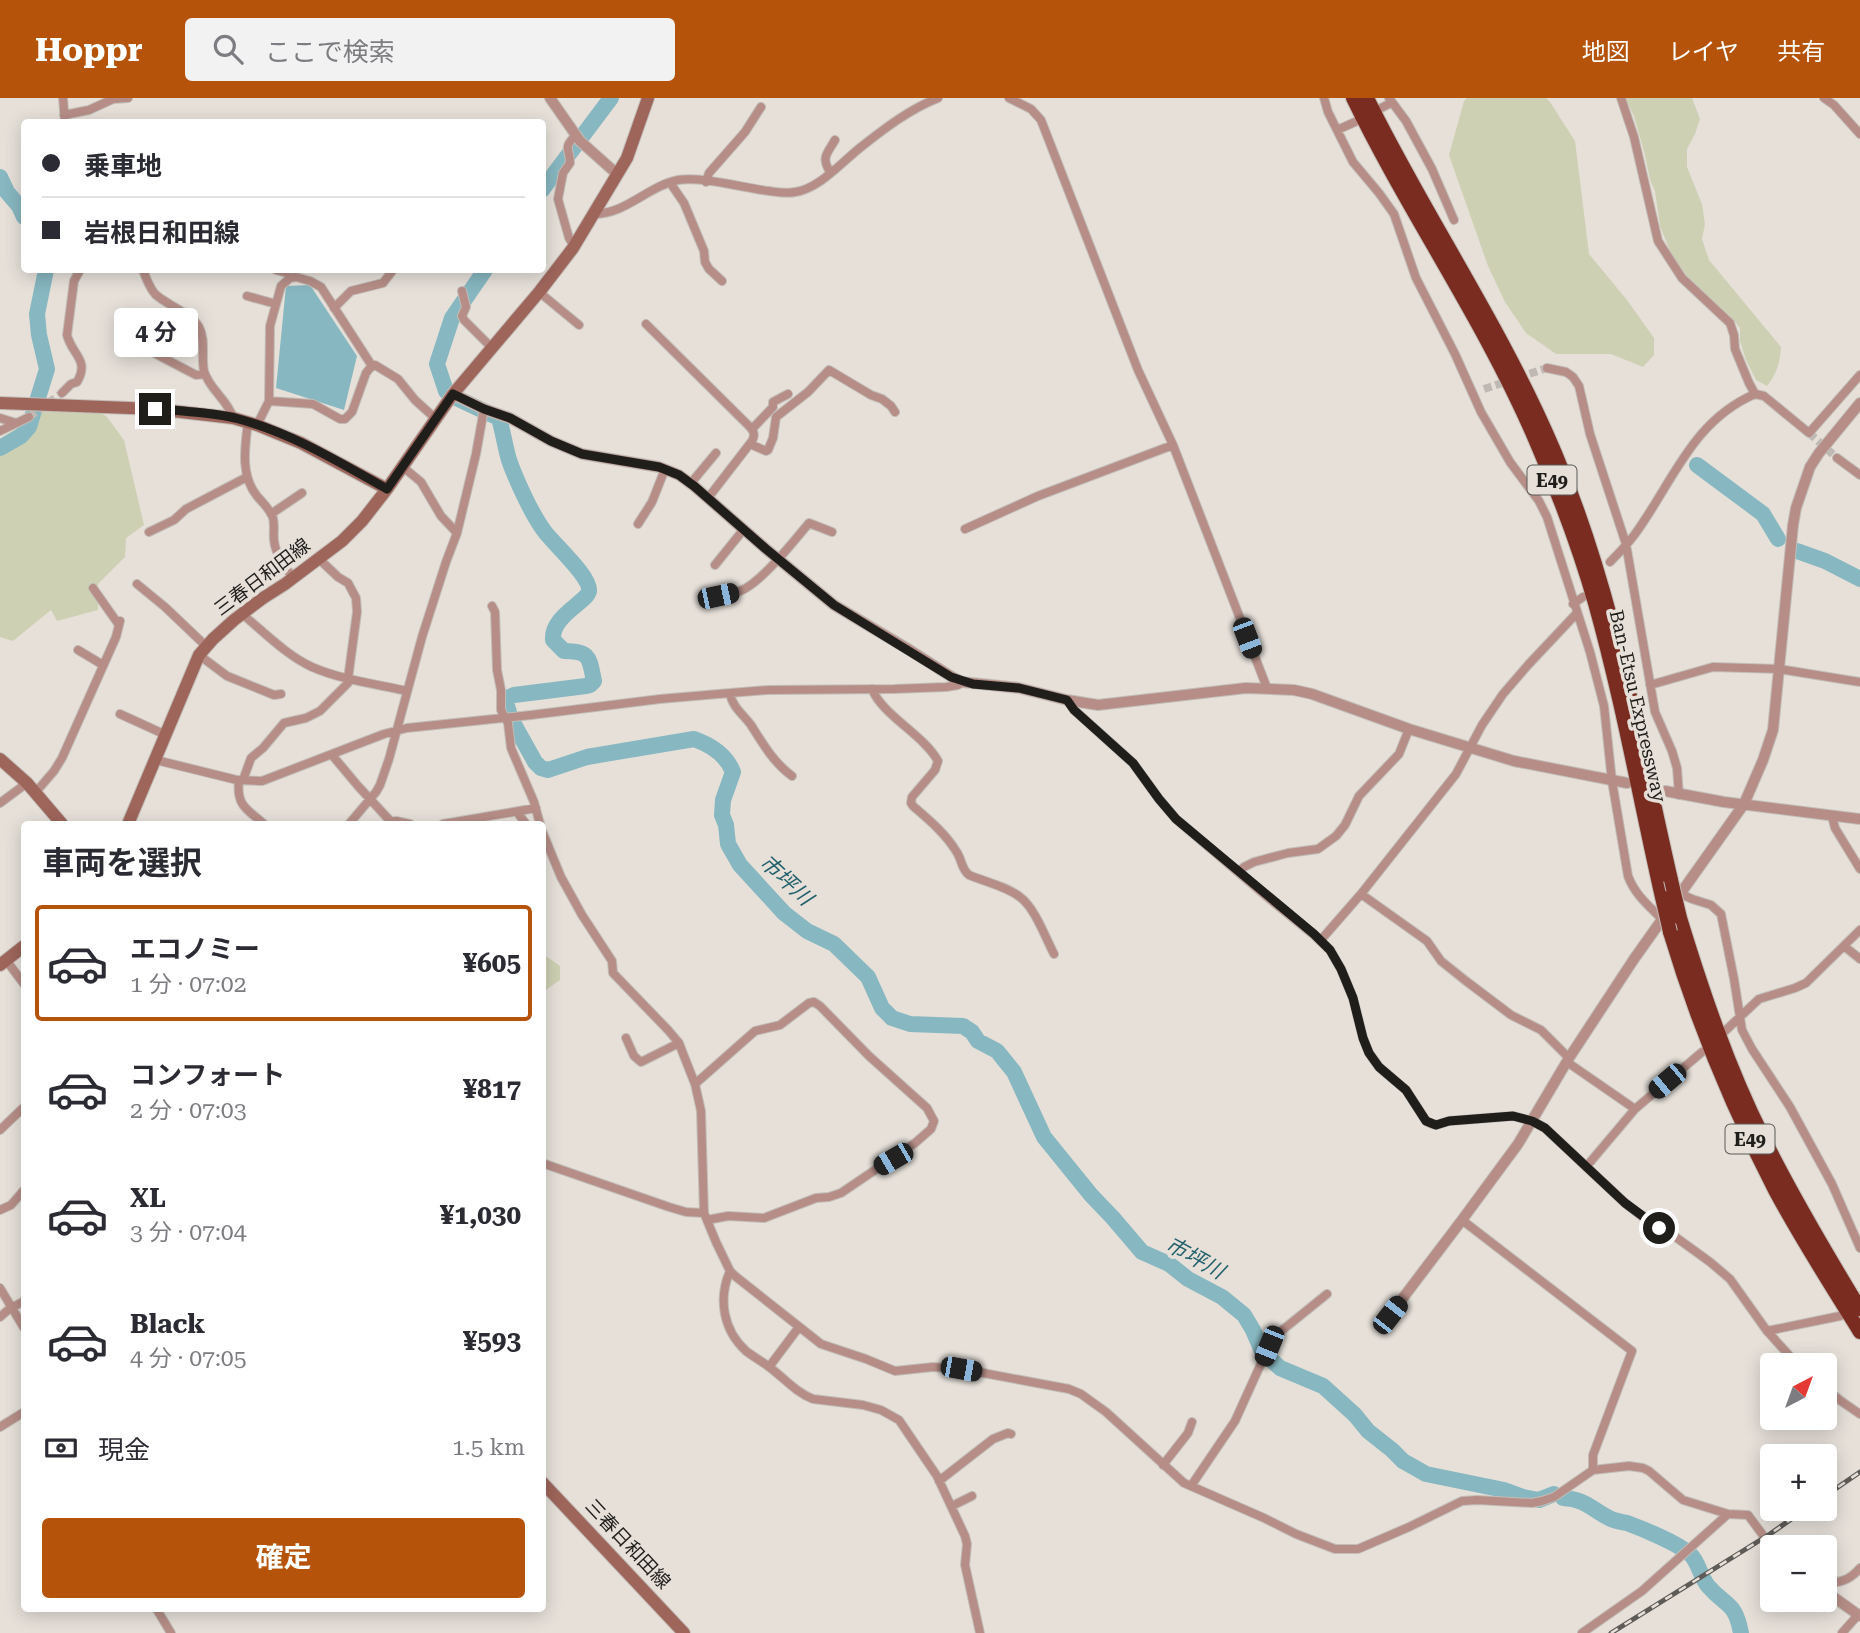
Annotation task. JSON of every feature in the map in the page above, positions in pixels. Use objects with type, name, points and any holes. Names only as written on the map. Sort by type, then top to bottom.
[{"type":"highway","name":"Ban-Etsu Expressway","points":[[1353,98],[1398,185],[1502,369],[1545,462],[1595,603],[1667,926],[1695,1008],[1736,1110],[1776,1191],[1860,1332]]},
{"type":"highway","name":"Ban-Etsu Expressway","points":[[1367,98],[1409,180],[1508,355],[1565,478],[1597,567],[1613,624],[1680,918],[1695,968],[1721,1041],[1757,1125],[1815,1233],[1860,1308]]},
{"type":"main road","name":"三春日和田線","points":[[129,821],[203,651],[242,614],[319,559],[362,521],[453,394],[575,246],[626,158],[648,98]]},
{"type":"main road","points":[[0,402],[155,409],[233,418],[301,443],[387,489]]},
{"type":"main road","points":[[0,759],[31,788],[59,821]]},
{"type":"main road","points":[[3,963],[21,948]]},
{"type":"main road","name":"三春日和田線","points":[[546,1486],[684,1633]]},
{"type":"street","points":[[63,98],[65,119],[113,99],[128,98]]},
{"type":"street","points":[[551,98],[576,135],[617,174]]},
{"type":"street","points":[[594,214],[608,213],[672,182],[687,180],[791,193],[811,187],[862,146],[913,111],[938,98]]},
{"type":"street","points":[[1009,98],[1031,110],[1041,120],[1138,370],[1172,445],[1267,688]]},
{"type":"street","points":[[1324,98],[1328,113],[1353,162],[1394,214],[1416,278],[1481,412],[1510,462],[1539,501],[1557,545],[1604,706],[1612,781],[1623,852],[1632,888],[1667,926]]},
{"type":"street","points":[[1621,98],[1634,136],[1658,241],[1682,278],[1730,323],[1735,349],[1755,394]]},
{"type":"street","points":[[1824,98],[1834,105],[1860,134]]},
{"type":"street","points":[[1381,108],[1390,101],[1406,121],[1432,169],[1454,220]]},
{"type":"street","points":[[706,181],[709,173],[745,132],[761,107]]},
{"type":"street","points":[[1337,130],[1355,122]]},
{"type":"street","points":[[575,246],[569,237],[558,199],[563,173],[570,163],[567,148],[576,135]]},
{"type":"street","points":[[830,172],[825,164],[825,157],[835,140]]},
{"type":"street","points":[[672,182],[685,204],[704,251],[705,262],[722,281]]},
{"type":"street","points":[[62,393],[76,382],[82,370],[82,363],[67,335],[74,281],[78,273]]},
{"type":"street","points":[[144,273],[156,294],[198,326],[205,374],[230,409],[233,418]]},
{"type":"street","points":[[334,308],[351,291],[383,283],[391,273]]},
{"type":"street","points":[[293,578],[277,552],[271,514],[257,496],[247,477],[245,465],[253,424],[269,401],[270,326],[287,274],[321,287],[372,366],[380,367],[398,379],[415,400],[436,419]]},
{"type":"street","points":[[463,291],[466,307],[462,314],[464,320],[492,348]]},
{"type":"street","points":[[539,292],[579,324]]},
{"type":"street","points":[[247,296],[276,304]]},
{"type":"street","points":[[646,324],[752,429],[754,436],[750,444],[708,499]]},
{"type":"street","points":[[154,353],[196,375],[205,374]]},
{"type":"street","points":[[269,401],[313,404],[340,419],[345,419],[352,412],[366,373],[372,366]]},
{"type":"street","points":[[1547,368],[1566,372],[1579,386],[1590,434],[1626,544],[1655,712],[1677,768],[1679,794]]},
{"type":"street","points":[[750,444],[758,449],[768,450],[774,435],[776,417],[808,392],[829,370],[882,399],[895,412]]},
{"type":"street","points":[[1611,562],[1634,536],[1689,448],[1726,410],[1755,394],[1764,396],[1809,433],[1860,375]]},
{"type":"street","points":[[1472,393],[1484,388]]},
{"type":"street","points":[[453,394],[510,418],[551,441],[582,454],[664,469],[679,475],[839,608],[962,682],[1019,688],[1098,705],[1247,688],[1278,688],[1312,694],[1409,729],[1514,761],[1627,783]]},
{"type":"street","points":[[752,429],[773,407],[773,402],[788,394]]},
{"type":"street","points":[[1390,1315],[1518,1144],[1568,1060],[1634,959],[1667,926],[1681,894],[1744,804],[1773,730],[1793,524],[1801,489],[1819,453],[1860,403]]},
{"type":"street","points":[[352,821],[380,785],[398,730],[407,691],[457,533],[484,409]]},
{"type":"street","points":[[0,431],[29,417]]},
{"type":"street","points":[[0,418],[16,423]]},
{"type":"street","points":[[965,529],[1038,496],[1172,445]]},
{"type":"street","points":[[691,483],[716,453]]},
{"type":"street","points":[[1837,458],[1860,475]]},
{"type":"street","points":[[402,467],[421,482],[442,516],[457,533]]},
{"type":"street","points":[[638,524],[652,502],[664,469]]},
{"type":"street","points":[[149,532],[247,477]]},
{"type":"street","points":[[271,514],[302,493]]},
{"type":"street","points":[[718,596],[743,590],[778,559],[809,523],[832,532]]},
{"type":"street","points":[[715,565],[744,529]]},
{"type":"street","points":[[261,821],[242,804],[238,794],[251,758],[284,723],[306,718],[320,711],[349,679],[357,611],[356,598],[348,583],[319,559]]},
{"type":"street","points":[[137,584],[165,607],[219,671],[274,695],[281,694]]},
{"type":"street","points":[[0,803],[31,788],[54,771],[116,637],[119,623],[93,588]]},
{"type":"street","points":[[1573,604],[1583,597]]},
{"type":"street","points":[[492,606],[495,612],[497,673],[502,710],[508,723],[511,748],[539,821]]},
{"type":"street","points":[[242,614],[310,667],[349,679],[407,691]]},
{"type":"street","points":[[1320,941],[1361,894],[1456,774],[1503,694],[1577,614]]},
{"type":"street","points":[[78,650],[103,665]]},
{"type":"street","points":[[1650,685],[1713,667],[1779,668],[1860,682]]},
{"type":"street","points":[[156,761],[241,780],[262,781],[384,734],[407,728],[730,693],[946,687],[962,682]]},
{"type":"street","points":[[872,689],[878,701],[922,742],[938,761],[935,770],[912,797],[913,807],[948,839],[961,859],[964,871],[1017,895],[1024,901],[1054,954]]},
{"type":"street","points":[[730,693],[736,707],[759,741],[792,776]]},
{"type":"street","points":[[1067,700],[1074,710],[1133,763],[1176,819],[1330,950],[1353,998],[1369,1053],[1379,1067],[1406,1090],[1426,1121],[1436,1125],[1449,1121],[1513,1116],[1545,1128],[1642,1216],[1670,1233],[1730,1279],[1767,1331],[1787,1353]]},
{"type":"street","points":[[120,714],[166,736]]},
{"type":"street","points":[[1238,872],[1254,862],[1318,849],[1336,836],[1345,825],[1359,796],[1399,754],[1409,729]]},
{"type":"street","points":[[332,755],[390,821]]},
{"type":"street","points":[[1665,791],[1860,819]]},
{"type":"street","points":[[462,821],[536,808]]},
{"type":"street","points":[[517,812],[524,821]]},
{"type":"street","points":[[1832,816],[1838,834],[1860,869]]},
{"type":"street","points":[[546,843],[582,915],[612,961],[613,973],[678,1043],[695,1084],[701,1111],[705,1216],[730,1270],[750,1289],[826,1347],[894,1371],[933,1367],[961,1369],[1069,1389],[1106,1412],[1163,1465],[1191,1486],[1327,1547],[1353,1550],[1462,1501],[1532,1503],[1549,1499],[1593,1470],[1629,1466],[1643,1468],[1653,1474],[1683,1500],[1728,1514],[1748,1515],[1763,1535]]},
{"type":"street","points":[[1361,894],[1427,941],[1441,961],[1466,981],[1511,1015],[1541,1030],[1568,1060],[1635,1109]]},
{"type":"street","points":[[1681,894],[1711,905],[1721,914],[1745,1038],[1784,1096],[1832,1184],[1860,1248]]},
{"type":"street","points":[[1725,1031],[1759,999],[1806,983],[1860,930]]},
{"type":"street","points":[[1844,946],[1860,959]]},
{"type":"street","points":[[3,963],[21,981]]},
{"type":"street","points":[[546,1164],[686,1212],[705,1216],[764,1218],[816,1198],[841,1193],[915,1143],[931,1129],[934,1121],[928,1108],[814,1002],[780,1025],[755,1031],[695,1084]]},
{"type":"street","points":[[626,1038],[634,1056],[641,1062],[678,1043]]},
{"type":"street","points":[[1586,1167],[1635,1109],[1702,1052]]},
{"type":"street","points":[[0,1130],[21,1110]]},
{"type":"street","points":[[0,1210],[10,1205],[21,1193]]},
{"type":"street","points":[[1462,1220],[1632,1351],[1593,1455],[1593,1470]]},
{"type":"street","points":[[730,1270],[723,1303],[726,1322],[749,1353],[798,1392],[813,1399],[881,1410],[904,1425],[939,1481],[967,1541],[965,1565],[980,1633]]},
{"type":"street","points":[[0,1288],[21,1323]]},
{"type":"street","points":[[1191,1486],[1235,1420],[1269,1346],[1280,1332],[1327,1294]]},
{"type":"street","points":[[0,1317],[21,1303]]},
{"type":"street","points":[[1767,1331],[1840,1316]]},
{"type":"street","points":[[769,1367],[799,1327]]},
{"type":"street","points":[[1838,1399],[1860,1414]]},
{"type":"street","points":[[0,1427],[21,1414]]},
{"type":"street","points":[[1163,1465],[1183,1440],[1192,1422]]},
{"type":"street","points":[[939,1481],[993,1439],[1010,1434]]},
{"type":"street","points":[[951,1506],[972,1496]]},
{"type":"street","points":[[1582,1633],[1642,1591],[1728,1514]]},
{"type":"street","points":[[1837,1581],[1847,1580],[1860,1568]]},
{"type":"street","points":[[1837,1599],[1859,1615],[1842,1633]]},
{"type":"street","points":[[159,1612],[171,1633]]},
{"type":"street","points":[[166,1612],[167,1624]]},
{"type":"green space","points":[[1467,98],[1546,98],[1550,102],[1575,141],[1589,254],[1654,338],[1654,355],[1643,367],[1611,354],[1556,354],[1526,333],[1505,302],[1488,266],[1449,155]]},
{"type":"green space","points":[[1625,98],[1692,98],[1700,119],[1687,149],[1687,167],[1702,204],[1705,224],[1702,239],[1709,260],[1781,347],[1777,368],[1767,386],[1756,380],[1746,360],[1740,341],[1740,328],[1686,275],[1670,251],[1660,226],[1655,191],[1634,116]]},
{"type":"green space","points":[[42,412],[100,412],[107,417],[124,440],[144,525],[126,538],[125,557],[98,584],[98,610],[57,621],[51,610],[13,641],[0,637],[0,439]]},
{"type":"green space","points":[[546,956],[560,966],[560,980],[546,990]]},
{"type":"water","points":[[310,285],[357,356],[344,410],[276,388],[286,286]]},
{"type":"waterway","name":"市坪川","points":[[546,185],[611,98]]},
{"type":"waterway","points":[[0,177],[21,210]]},
{"type":"waterway","points":[[0,448],[21,436],[29,427],[47,369],[37,314],[45,273]]},
{"type":"waterway","name":"市坪川","points":[[483,273],[452,318],[437,364],[446,391],[499,418],[509,460],[530,507],[545,532],[584,578],[589,591],[563,617],[554,631],[553,640],[564,651],[584,654],[594,681],[586,686],[514,695],[505,699],[511,719],[535,762],[548,770],[587,757],[694,739],[717,751],[733,772],[723,800],[722,815],[728,844],[740,865],[784,913],[807,931],[834,944],[868,977],[882,1008],[892,1018],[910,1024],[963,1026],[972,1032],[978,1041],[997,1051],[1014,1072],[1044,1137],[1142,1252],[1169,1264],[1188,1279],[1222,1297],[1244,1315],[1262,1351],[1280,1368],[1323,1386],[1403,1461],[1426,1474],[1504,1490],[1523,1497],[1539,1500],[1554,1494]]},
{"type":"waterway","points":[[1697,465],[1763,514],[1778,539]]},
{"type":"waterway","points":[[1797,551],[1825,561],[1860,579]]},
{"type":"waterway","name":"市坪川","points":[[1563,1498],[1583,1503],[1611,1519],[1627,1523],[1677,1545],[1690,1554],[1708,1586],[1733,1610],[1741,1633]]},
{"type":"tunnel","points":[[1484,389],[1547,368]]},
{"type":"tunnel","points":[[29,417],[62,393]]},
{"type":"tunnel","points":[[1809,433],[1837,458]]},
{"type":"railway","points":[[1837,1488],[1860,1472]]},
{"type":"railway","points":[[1611,1633],[1788,1521]]},
{"type":"route","points":[[155,409],[233,418],[257,425],[301,443],[387,489],[453,394],[510,418],[551,441],[582,454],[659,467],[679,475],[834,605],[951,677],[962,682],[1019,688],[1067,700],[1074,710],[1133,763],[1176,819],[1330,950],[1353,998],[1369,1053],[1379,1067],[1406,1090],[1426,1121],[1436,1125],[1449,1121],[1513,1116],[1532,1121],[1545,1128],[1625,1203],[1659,1228]]}]
